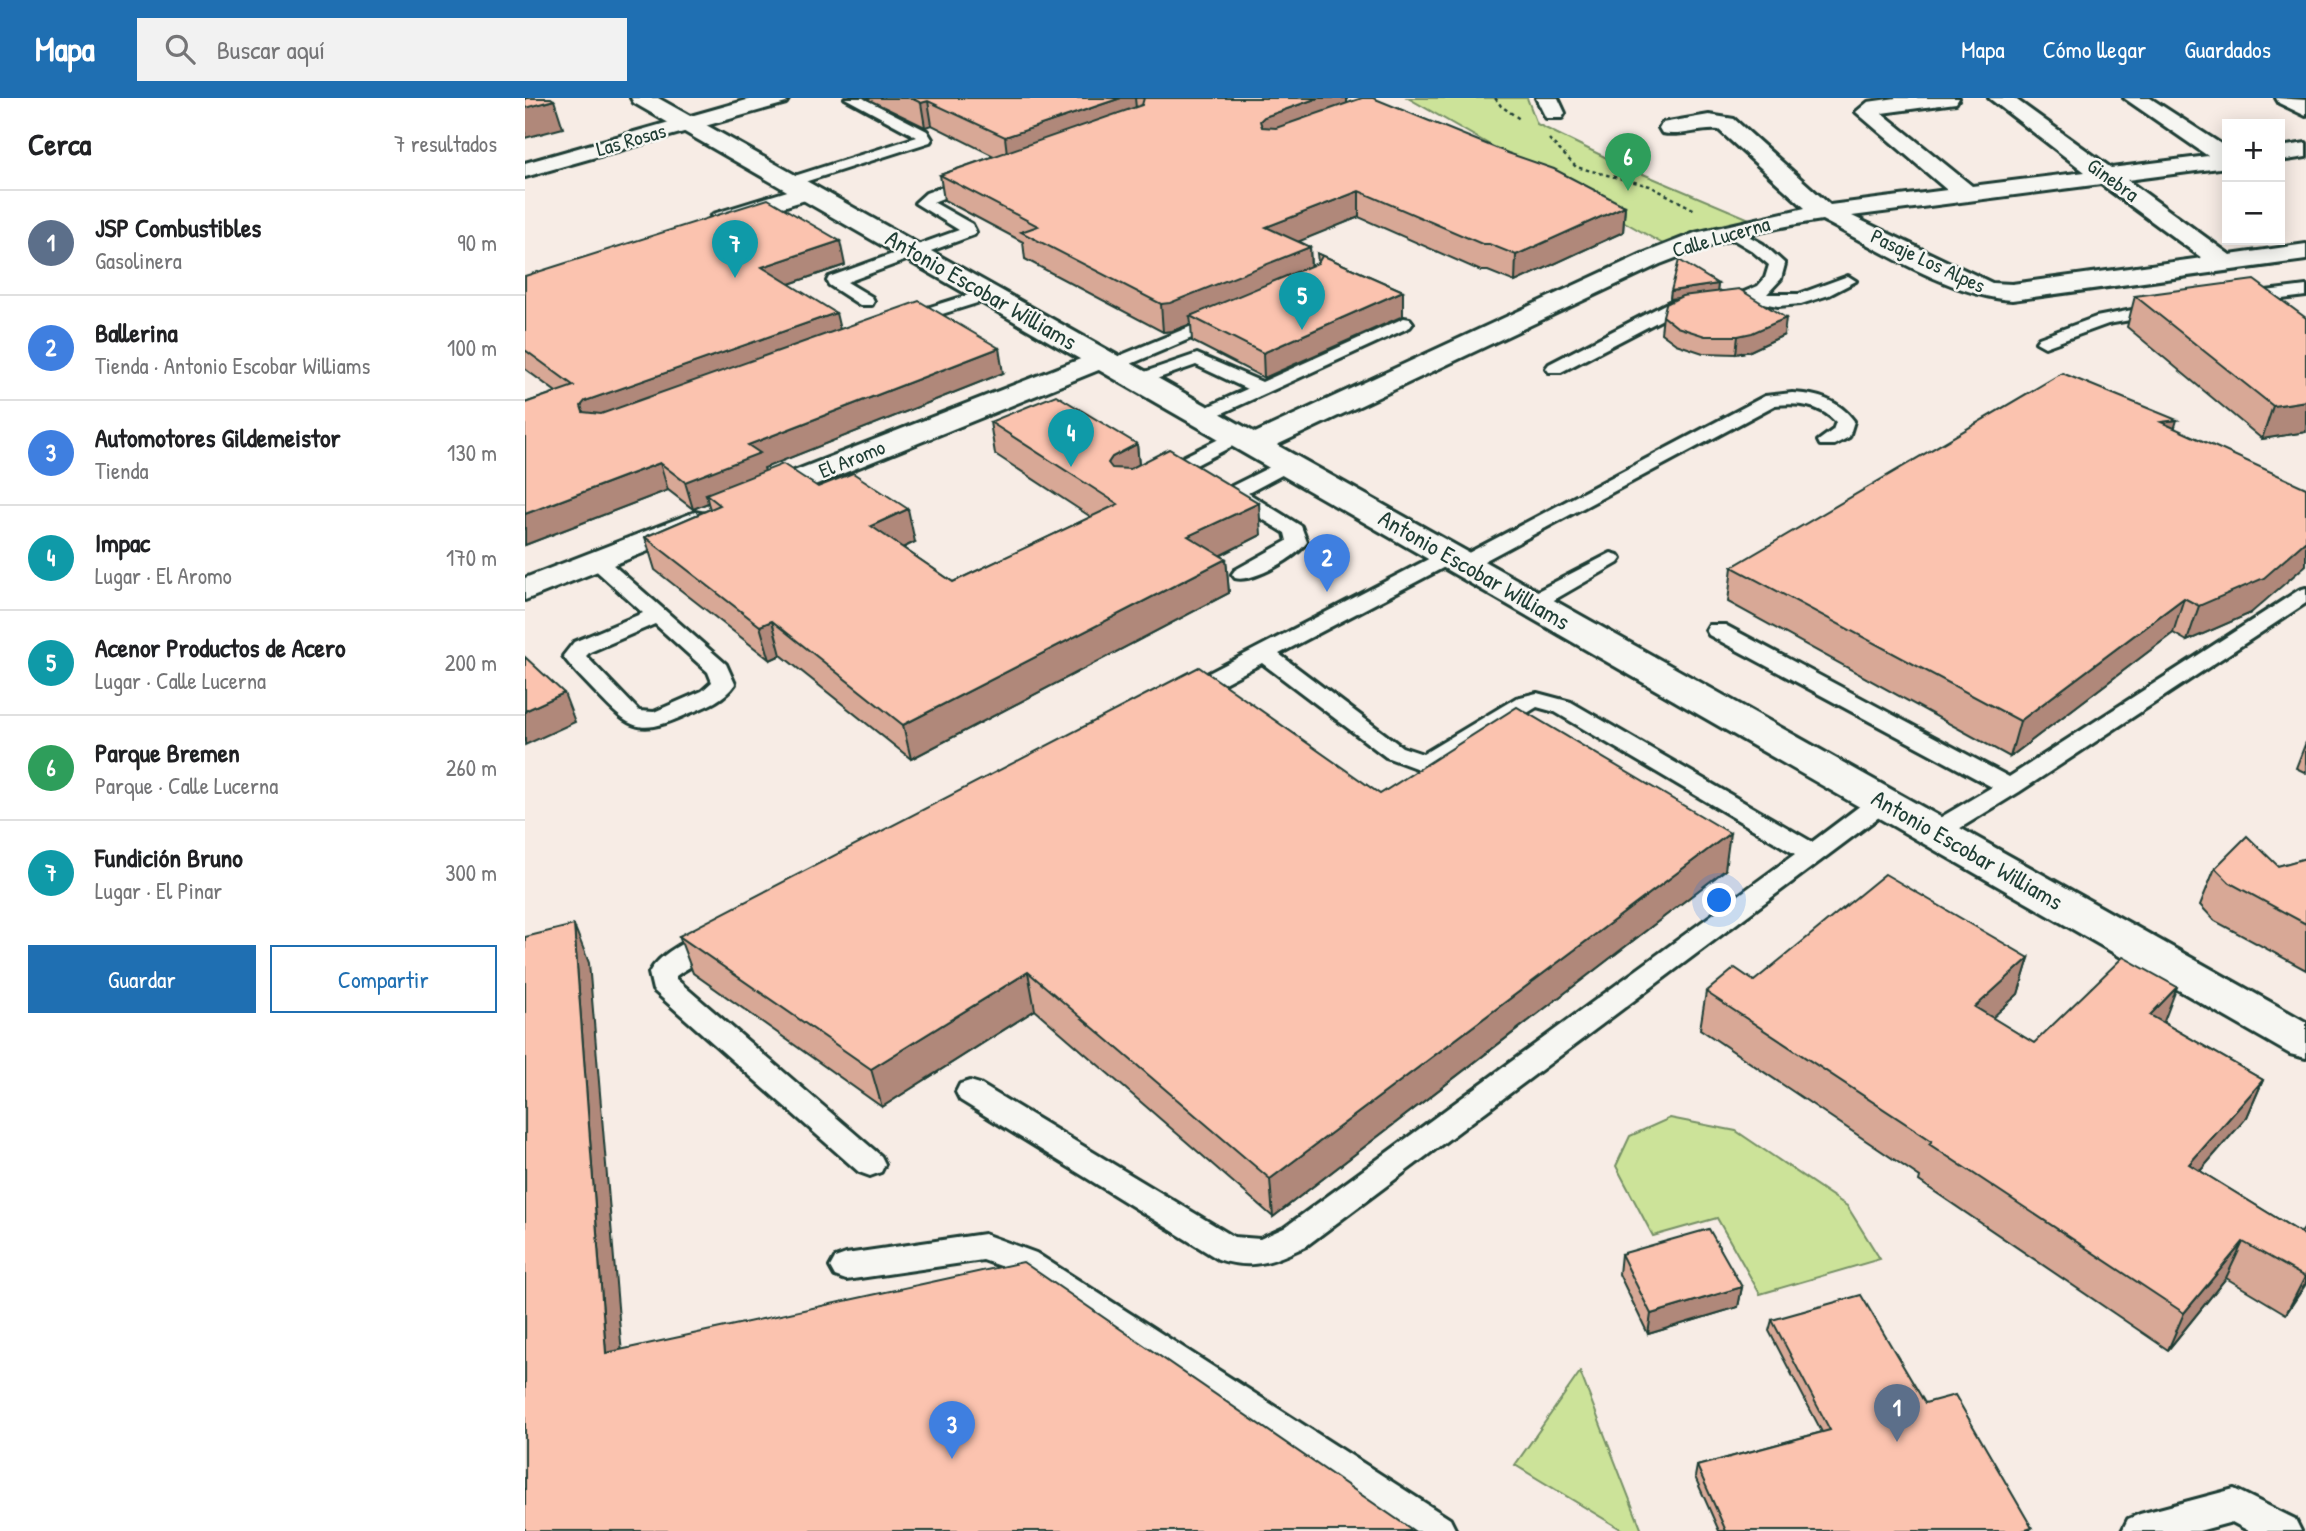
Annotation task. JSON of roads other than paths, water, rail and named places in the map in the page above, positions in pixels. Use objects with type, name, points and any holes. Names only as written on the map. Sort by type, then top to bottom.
[{"type":"street","name":"Antonio Escobar Williams","points":[[642,98],[2306,1042]]},
{"type":"street","name":"Las Rosas","points":[[525,170],[778,98]]},
{"type":"street","points":[[1948,98],[1876,107],[1867,112],[1967,194]]},
{"type":"street","name":"Ginebra","points":[[2000,98],[2225,263]]},
{"type":"street","points":[[2135,98],[2222,156]]},
{"type":"street","points":[[2287,98],[2306,109]]},
{"type":"street","name":"Pasaje Los Alpes","points":[[1670,128],[1709,122],[1726,124],[1824,212],[1973,286],[1991,291],[2013,292],[2306,252]]},
{"type":"street","points":[[2285,153],[2306,150]]},
{"type":"street","name":"Calle Lucerna","points":[[1245,440],[1660,255],[1730,232],[1824,212],[2222,160]]},
{"type":"street","points":[[705,224],[798,187]]},
{"type":"street","name":"El Aromo","points":[[525,590],[1118,368]]},
{"type":"lane","points":[[798,187],[925,139],[922,134],[852,98]]},
{"type":"lane","points":[[866,301],[835,281],[968,232],[966,227],[923,203],[925,199],[983,178]]},
{"type":"lane","points":[[1555,368],[1675,306],[1692,302],[1733,302],[1764,289],[1776,275],[1777,264],[1758,247],[1730,232]]},
{"type":"lane","points":[[1752,295],[1771,302],[1784,303],[1806,298],[1848,281]]},
{"type":"lane","points":[[2220,302],[2306,291]]},
{"type":"lane","points":[[885,328],[987,294]]},
{"type":"lane","points":[[2261,296],[2283,312]]},
{"type":"lane","points":[[2045,342],[2074,328],[2112,316],[2179,307]]},
{"type":"lane","points":[[1118,368],[1236,313]]},
{"type":"lane","points":[[1203,416],[1404,323]]},
{"type":"lane","points":[[1118,368],[1197,359],[1262,389]]},
{"type":"lane","points":[[1165,705],[1263,653],[1456,560],[1770,400],[1805,399],[1837,409],[1846,421],[1842,433],[1827,441]]},
{"type":"lane","points":[[1146,484],[1245,440]]},
{"type":"lane","points":[[1242,574],[1290,550],[1297,542],[1294,530],[1237,495],[1237,491],[1288,464]]},
{"type":"lane","points":[[1532,603],[1611,559]]},
{"type":"lane","points":[[597,561],[658,615],[718,669],[724,684],[710,696],[658,719],[645,720],[631,716],[574,656],[582,647],[658,615]]},
{"type":"lane","points":[[1935,832],[2010,787],[2306,594]]},
{"type":"lane","points":[[1717,630],[2010,787]]},
{"type":"lane","points":[[1263,653],[1394,752],[1421,762],[1435,759],[1524,703],[1537,700],[1563,707],[1812,853]]},
{"type":"lane","points":[[970,1092],[1229,1250],[1262,1252],[1294,1237],[1882,802]]},
{"type":"lane","points":[[735,929],[681,958],[662,973],[663,983],[870,1164]]},
{"type":"lane","points":[[846,1267],[984,1247],[1025,1262],[1438,1531]]},
{"type":"lane","points":[[2140,1531],[2234,1505],[2283,1531]]},
{"type":"place","name":"Parque Bremen","points":[[1628,191]]},
{"type":"place","name":"Fundición Bruno","points":[[735,278]]},
{"type":"place","name":"Acenor Productos de Acero","points":[[1302,330]]},
{"type":"place","name":"Impac","points":[[1071,467]]},
{"type":"place","name":"Ballerina","points":[[1327,592]]},
{"type":"place","name":"JSP Combustibles","points":[[1897,1442]]},
{"type":"place","name":"Automotores Gildemeistor","points":[[952,1459]]}]
